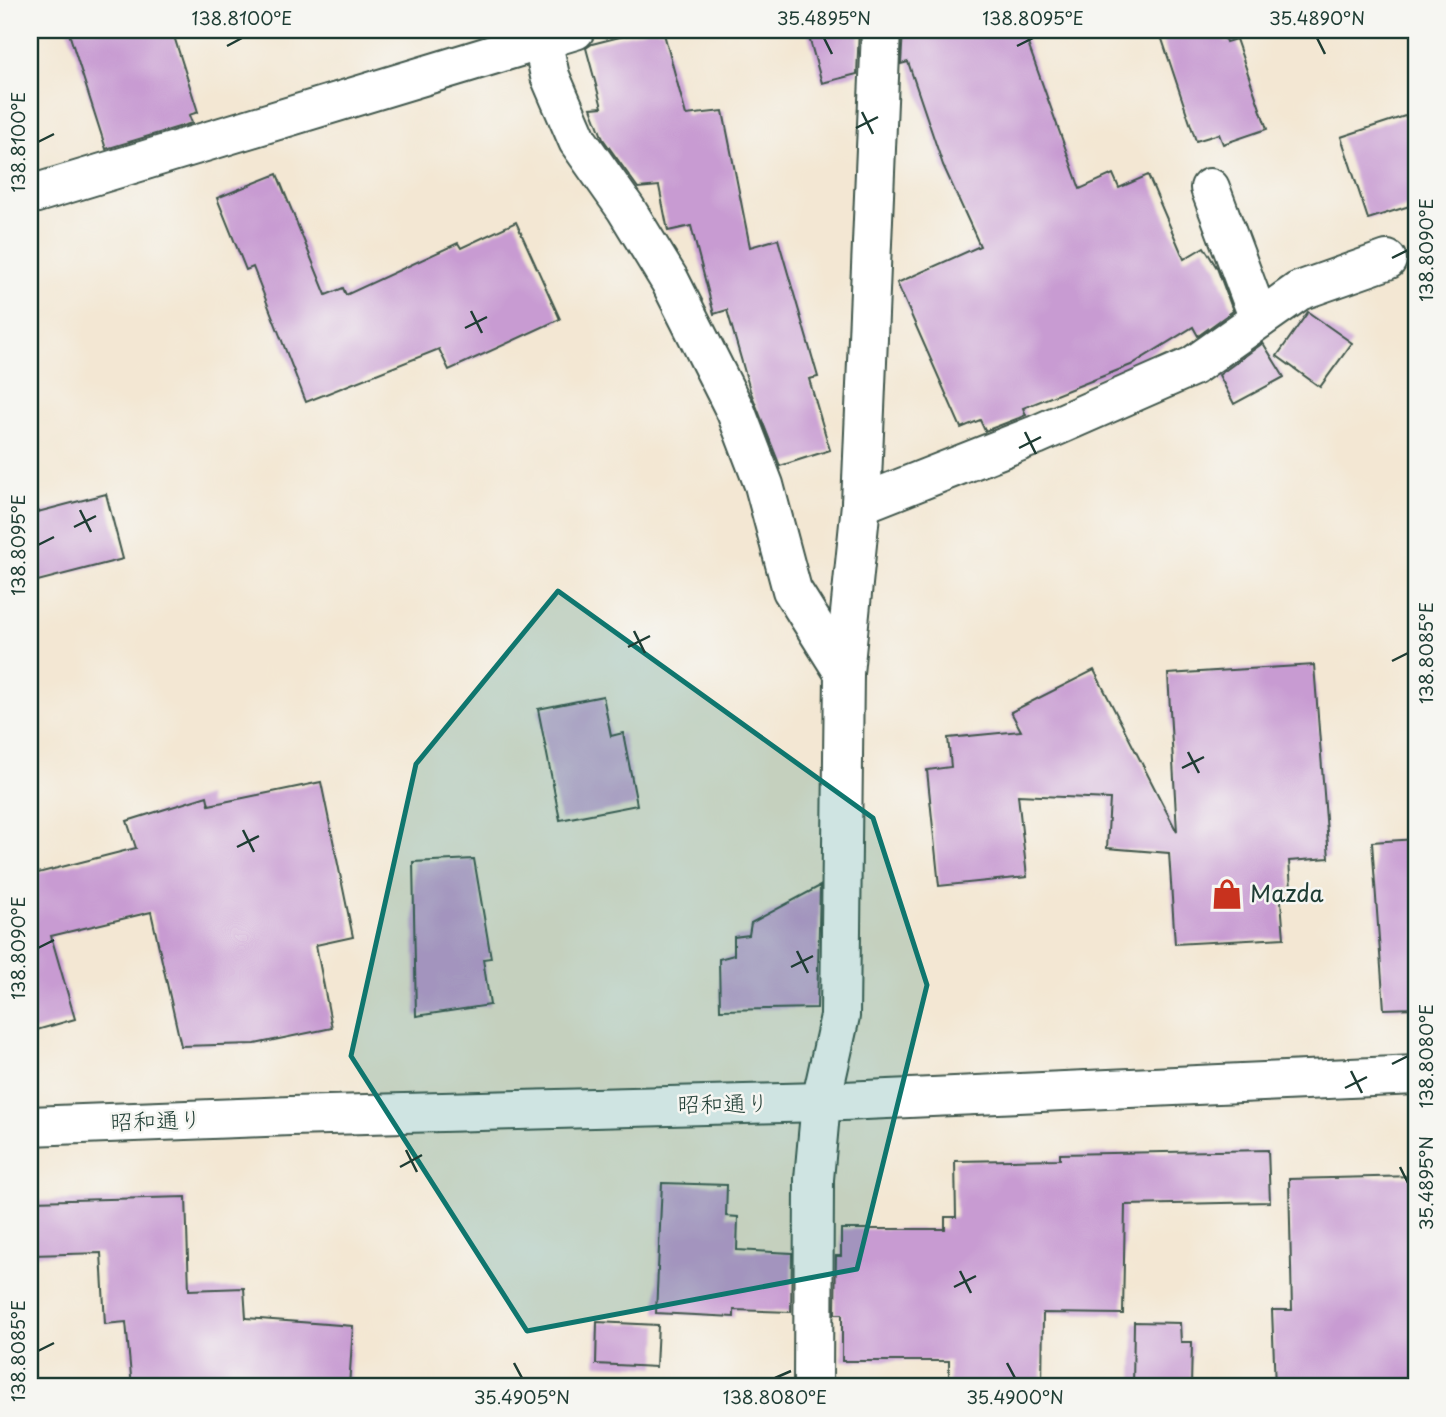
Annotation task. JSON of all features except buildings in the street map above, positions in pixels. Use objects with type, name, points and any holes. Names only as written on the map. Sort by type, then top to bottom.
[{"type":"street","points":[[813,1387],[814,1179],[821,1102],[840,1016],[844,673],[861,504],[881,30]]},
{"type":"street","points":[[30,195],[552,33],[550,76],[578,141],[626,209],[670,281],[736,411],[764,485],[792,590],[844,673]]},
{"type":"street","points":[[1210,188],[1259,319]]},
{"type":"street","points":[[861,504],[1036,435],[1193,366],[1299,291],[1387,260]]},
{"type":"street","name":"昭和通り","points":[[30,1126],[821,1102],[1416,1075]]},
{"type":"highlighted area","points":[[558,591],[873,818],[927,985],[857,1269],[527,1331],[351,1056],[416,764]]},
{"type":"place","name":"Mazda","points":[[1227,894]]}]
